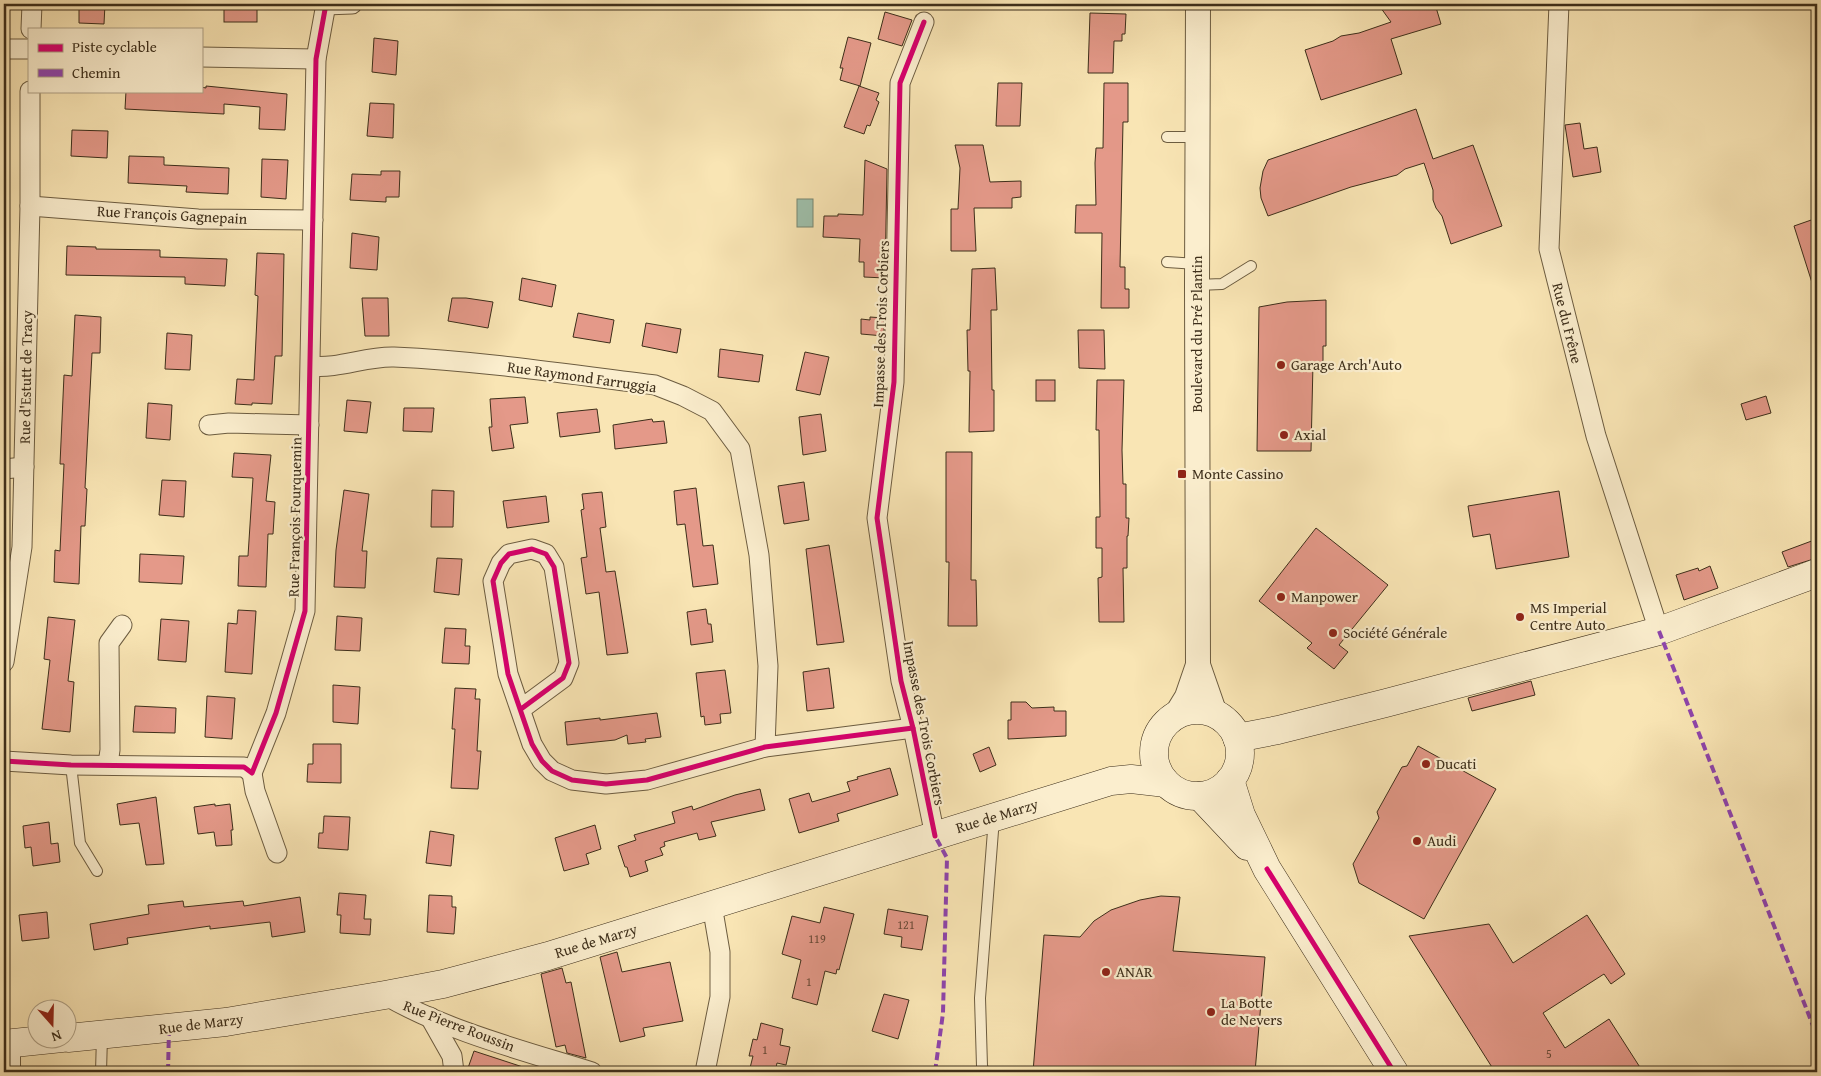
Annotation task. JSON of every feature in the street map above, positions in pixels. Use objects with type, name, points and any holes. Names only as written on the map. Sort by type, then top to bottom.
[{"type":"main road","points":[[1237,738],[1358,710],[1660,631],[1817,573]]},
{"type":"main road","points":[[1189,711],[1215,714],[1224,720],[1237,738],[1239,752],[1237,767],[1230,780],[1222,788],[1212,793],[1200,796],[1176,791],[1166,783],[1156,767],[1154,748],[1158,735],[1165,724],[1176,716],[1189,711]]},
{"type":"main road","name":"Rue de Marzy","points":[[1111,781],[1154,748]]},
{"type":"main road","name":"Rue de Marzy","points":[[78,1037],[226,1022],[443,984],[548,956],[1111,781],[1131,779],[1166,783]]},
{"type":"main road","points":[[1230,780],[1241,814],[1267,869],[1394,1072]]},
{"type":"main road","points":[[1200,796],[1228,823],[1267,869]]},
{"type":"main road","points":[[9,1044],[28,1042]]},
{"type":"street","points":[[31,28],[32,4]]},
{"type":"street","name":"Rue François Fourquemin","points":[[252,773],[276,713],[305,611],[316,59],[326,4],[352,4]]},
{"type":"street","name":"Boulevard du Pré Plantin","points":[[1198,4],[1198,665],[1215,714]]},
{"type":"street","name":"Rue du Frêne","points":[[1559,4],[1549,249],[1596,436],[1660,631]]},
{"type":"street","name":"Impasse des Trois Corbiers","points":[[924,22],[900,83],[894,382],[877,518],[901,681],[913,728],[935,836]]},
{"type":"street","points":[[4,49],[28,49]]},
{"type":"street","points":[[202,57],[316,59]]},
{"type":"street","name":"Rue d'Estutt de Tracy","points":[[4,662],[22,547],[30,206],[30,92]]},
{"type":"street","name":"Rue François Gagnepain","points":[[30,206],[198,219],[313,220]]},
{"type":"street","name":"Rue Raymond Farruggia","points":[[311,366],[323,367],[390,357],[451,360],[655,385],[683,396],[712,411],[740,449],[759,555],[768,666],[765,747]]},
{"type":"street","points":[[209,425],[229,423],[309,425]]},
{"type":"street","points":[[4,469],[24,467]]},
{"type":"street","points":[[521,709],[563,678],[569,663],[554,567],[546,554],[532,549],[509,554],[492,581],[508,674],[532,744],[542,761],[552,771],[572,780],[606,784],[647,780],[765,747],[913,728]]},
{"type":"street","points":[[108,764],[110,750],[109,643],[122,625]]},
{"type":"street","name":"Boulevard du Pré Plantin","points":[[1176,716],[1187,697],[1198,665]]},
{"type":"street","points":[[4,761],[71,765],[244,767],[252,773],[255,791],[277,853]]},
{"type":"street","points":[[705,1072],[720,997],[720,952],[712,905]]},
{"type":"street","name":"Rue Pierre Roussin","points":[[385,995],[405,1007],[469,1033],[592,1072]]},
{"type":"street","points":[[430,1017],[453,1064]]},
{"type":"street","points":[[453,1064],[469,1033]]},
{"type":"lane","points":[[1167,137],[1197,137]]},
{"type":"lane","points":[[1167,262],[1222,284],[1251,266]]},
{"type":"lane","points":[[71,765],[80,843],[97,871]]},
{"type":"lane","points":[[984,1072],[982,1066],[980,998],[994,817]]},
{"type":"lane","points":[[101,1072],[102,1035]]},
{"type":"lane","points":[[9,1044],[15,1072]]},
{"type":"shaded area","points":[[797,199],[813,199],[813,227],[797,227]]},
{"type":"building","points":[[81,4],[105,4],[104,24],[79,23],[79,6]]},
{"type":"building","points":[[224,4],[257,4],[257,22],[224,22]]},
{"type":"building","points":[[1378,4],[1435,4],[1441,24],[1391,39],[1402,74],[1321,100],[1305,50],[1333,41],[1341,36],[1359,33],[1391,22]]},
{"type":"building","points":[[885,12],[912,20],[902,46],[878,39]]},
{"type":"building","points":[[1090,13],[1126,14],[1125,34],[1122,34],[1122,41],[1114,41],[1113,73],[1088,73]]},
{"type":"building","points":[[848,37],[871,43],[860,86],[840,80],[843,68],[840,68]]},
{"type":"building","points":[[374,38],[398,41],[396,75],[372,72]]},
{"type":"building","points":[[998,83],[1022,83],[1020,126],[996,126]]},
{"type":"building","points":[[1104,83],[1128,83],[1128,122],[1123,122],[1120,267],[1125,267],[1125,289],[1129,289],[1129,308],[1101,308],[1102,233],[1075,233],[1076,205],[1096,205],[1095,163],[1096,148],[1103,148]]},
{"type":"building","points":[[206,86],[287,94],[285,130],[259,129],[260,107],[224,104],[224,114],[125,109],[126,92],[202,92],[202,87],[206,88]]},
{"type":"building","points":[[859,86],[879,93],[876,100],[879,102],[870,126],[867,125],[864,134],[844,127]]},
{"type":"building","points":[[370,103],[394,104],[393,138],[367,136]]},
{"type":"building","points":[[1416,109],[1433,159],[1473,145],[1502,226],[1451,244],[1442,216],[1433,200],[1433,190],[1424,163],[1405,169],[1397,175],[1351,187],[1268,216],[1261,198],[1260,188],[1263,171],[1268,160]]},
{"type":"building","points":[[1580,123],[1584,149],[1597,147],[1601,172],[1573,177],[1565,125]]},
{"type":"building","points":[[72,130],[108,131],[107,158],[71,156]]},
{"type":"building","points":[[955,145],[983,145],[990,182],[1021,181],[1021,197],[1012,198],[1012,208],[974,208],[976,251],[951,251],[951,209],[958,209],[960,168]]},
{"type":"building","points":[[129,156],[164,157],[164,165],[229,168],[228,194],[186,192],[187,186],[128,183]]},
{"type":"building","points":[[262,159],[288,160],[286,199],[261,197]]},
{"type":"building","points":[[865,160],[887,169],[885,278],[864,277],[864,262],[859,262],[860,239],[823,237],[824,216],[838,216],[838,214],[863,215]]},
{"type":"building","points":[[381,171],[400,171],[399,197],[386,197],[386,202],[350,200],[352,174],[381,175]]},
{"type":"building","points":[[1817,218],[1817,289],[1814,289],[1794,226]]},
{"type":"building","points":[[352,233],[379,237],[377,270],[350,268]]},
{"type":"building","points":[[67,246],[96,247],[96,249],[160,250],[160,257],[227,259],[225,286],[185,284],[185,277],[66,275]]},
{"type":"building","points":[[257,253],[284,254],[282,356],[275,356],[272,404],[235,404],[237,379],[254,380],[258,296],[255,295]]},
{"type":"building","points":[[995,268],[997,310],[991,310],[994,431],[969,432],[970,371],[968,371],[967,330],[970,330],[972,269]]},
{"type":"building","points":[[522,278],[556,285],[552,307],[519,300]]},
{"type":"building","points":[[362,298],[388,298],[389,336],[365,336]]},
{"type":"building","points":[[452,298],[493,302],[488,328],[448,321]]},
{"type":"building","points":[[1326,300],[1326,346],[1323,346],[1323,364],[1313,363],[1311,451],[1257,451],[1259,307],[1287,302]]},
{"type":"building","points":[[578,313],[614,320],[610,343],[573,337]]},
{"type":"building","points":[[75,315],[101,317],[100,353],[92,353],[85,488],[87,489],[85,526],[81,526],[79,584],[54,582],[55,550],[60,551],[64,464],[60,464],[64,375],[72,376]]},
{"type":"building","points":[[870,317],[884,318],[884,336],[861,334],[861,319],[870,320]]},
{"type":"building","points":[[646,323],[681,329],[677,353],[642,346]]},
{"type":"building","points":[[1078,330],[1104,330],[1105,369],[1079,368]]},
{"type":"building","points":[[167,333],[192,335],[190,370],[165,369]]},
{"type":"building","points":[[720,349],[763,355],[759,382],[718,377]]},
{"type":"building","points":[[805,352],[829,357],[820,395],[796,390]]},
{"type":"building","points":[[1036,380],[1055,380],[1055,401],[1036,401]]},
{"type":"building","points":[[1097,380],[1124,380],[1123,484],[1126,484],[1126,518],[1129,518],[1127,568],[1123,568],[1124,622],[1099,622],[1098,578],[1102,577],[1102,548],[1096,548],[1096,517],[1100,517],[1099,430],[1096,430]]},
{"type":"building","points":[[1766,396],[1771,413],[1746,420],[1741,404]]},
{"type":"building","points":[[525,397],[528,423],[510,425],[514,448],[492,451],[489,427],[492,427],[490,399]]},
{"type":"building","points":[[347,400],[371,402],[367,433],[344,431]]},
{"type":"building","points":[[148,403],[172,405],[170,440],[146,438]]},
{"type":"building","points":[[404,408],[434,408],[432,432],[403,431]]},
{"type":"building","points":[[597,409],[600,432],[560,437],[557,413]]},
{"type":"building","points":[[821,414],[826,451],[803,455],[799,417]]},
{"type":"building","points":[[652,419],[653,422],[664,421],[667,443],[615,449],[613,425]]},
{"type":"building","points":[[946,452],[972,452],[971,580],[976,580],[977,626],[948,626],[949,562],[946,562]]},
{"type":"building","points":[[234,453],[271,455],[266,501],[275,502],[273,534],[268,534],[266,587],[238,586],[239,556],[248,556],[253,478],[232,477]]},
{"type":"building","points":[[162,480],[186,481],[184,517],[159,515]]},
{"type":"building","points":[[804,482],[809,520],[784,524],[778,486]]},
{"type":"building","points":[[696,488],[703,546],[713,545],[718,584],[693,587],[685,524],[677,525],[674,491]]},
{"type":"building","points":[[344,490],[369,494],[362,551],[367,551],[365,588],[334,587],[336,550]]},
{"type":"building","points":[[432,490],[454,491],[453,527],[431,527]]},
{"type":"building","points":[[1559,491],[1569,557],[1496,569],[1490,534],[1473,537],[1468,506]]},
{"type":"building","points":[[602,492],[606,527],[600,528],[606,572],[615,571],[628,653],[607,655],[599,592],[586,594],[581,558],[587,557],[581,510],[584,509],[582,494]]},
{"type":"building","points":[[546,496],[549,522],[507,528],[503,501]]},
{"type":"building","points":[[1316,528],[1388,585],[1339,645],[1348,652],[1334,669],[1307,648],[1312,643],[1259,601]]},
{"type":"building","points":[[1817,539],[1817,558],[1788,567],[1782,552]]},
{"type":"building","points":[[829,545],[844,642],[817,645],[806,549]]},
{"type":"building","points":[[140,554],[184,556],[182,584],[139,582]]},
{"type":"building","points":[[437,558],[462,559],[459,595],[434,592]]},
{"type":"building","points":[[1710,566],[1718,588],[1684,600],[1676,575],[1698,568],[1699,571]]},
{"type":"building","points":[[706,609],[708,624],[711,624],[713,642],[691,645],[687,612]]},
{"type":"building","points":[[238,610],[256,611],[252,674],[225,672],[228,623],[237,624]]},
{"type":"building","points":[[337,616],[362,618],[360,651],[335,650]]},
{"type":"building","points":[[48,617],[75,620],[68,681],[74,682],[70,732],[42,729],[50,660],[44,659]]},
{"type":"building","points":[[161,619],[189,621],[186,662],[158,660]]},
{"type":"building","points":[[445,628],[466,629],[465,646],[470,646],[469,664],[442,663]]},
{"type":"building","points":[[829,668],[834,708],[807,711],[803,672]]},
{"type":"building","points":[[725,670],[731,713],[720,714],[721,723],[705,725],[704,716],[701,717],[696,673]]},
{"type":"building","points":[[1531,681],[1535,695],[1472,711],[1468,698]]},
{"type":"building","points":[[333,685],[360,687],[358,724],[333,722]]},
{"type":"building","points":[[455,688],[476,689],[475,699],[480,699],[477,751],[481,751],[478,789],[451,788],[455,729],[452,729]]},
{"type":"building","points":[[207,696],[235,698],[232,739],[205,737]]},
{"type":"building","points":[[1011,702],[1026,702],[1032,708],[1054,707],[1054,711],[1066,711],[1066,736],[1008,739],[1008,720],[1011,720]]},
{"type":"building","points":[[135,706],[176,708],[175,733],[133,732]]},
{"type":"building","points":[[657,713],[661,737],[645,739],[646,742],[628,744],[627,735],[615,740],[567,745],[565,722]]},
{"type":"building","points":[[313,744],[341,744],[341,783],[307,782],[308,764],[313,764]]},
{"type":"building","name":"Audi","points":[[1418,746],[1496,789],[1424,919],[1359,883],[1353,864],[1379,818],[1377,812],[1402,767],[1407,766]]},
{"type":"building","points":[[989,747],[996,765],[980,772],[973,754]]},
{"type":"building","points":[[890,768],[898,795],[837,814],[839,821],[799,833],[789,799],[809,793],[812,802],[850,791],[847,782],[858,779],[857,777]]},
{"type":"building","points":[[760,789],[765,810],[711,822],[716,836],[699,840],[697,833],[664,842],[665,846],[660,848],[663,855],[645,861],[648,871],[630,877],[618,846],[636,840],[634,835],[675,823],[672,812],[692,806],[693,810],[735,795]]},
{"type":"building","points":[[156,797],[164,864],[146,865],[139,823],[120,825],[117,804]]},
{"type":"building","points":[[215,804],[215,806],[230,804],[233,830],[231,830],[232,845],[216,846],[214,832],[198,834],[194,807]]},
{"type":"building","points":[[324,816],[350,817],[348,850],[318,848],[319,833],[323,833]]},
{"type":"building","points":[[49,822],[51,844],[58,843],[60,862],[33,866],[31,847],[25,848],[23,826]]},
{"type":"building","points":[[595,825],[601,849],[586,854],[589,864],[564,871],[555,838]]},
{"type":"building","points":[[430,831],[454,835],[451,866],[426,863]]},
{"type":"building","points":[[339,893],[366,895],[364,919],[371,919],[370,935],[340,933],[341,915],[337,915]]},
{"type":"building","points":[[429,895],[452,896],[452,907],[456,907],[454,934],[427,932]]},
{"type":"building","name":"ANAR","points":[[1161,896],[1180,897],[1173,951],[1265,957],[1255,1072],[1033,1072],[1044,935],[1080,937],[1094,921],[1111,910],[1140,900]]},
{"type":"building","points":[[300,897],[305,932],[272,937],[270,922],[210,929],[210,926],[127,938],[128,944],[94,950],[90,924],[149,914],[148,905],[183,901],[184,907],[243,901],[244,906]]},
{"type":"building","points":[[824,907],[854,914],[839,970],[837,969],[836,974],[825,971],[817,1005],[792,998],[801,960],[782,954],[792,916],[820,923]]},
{"type":"building","points":[[888,909],[928,916],[922,950],[901,947],[902,937],[884,934]]},
{"type":"building","points":[[47,912],[49,938],[22,941],[19,915]]},
{"type":"building","points":[[1587,915],[1625,974],[1611,984],[1604,974],[1543,1013],[1565,1048],[1609,1019],[1643,1072],[1495,1072],[1409,936],[1489,924],[1513,963]]},
{"type":"building","points":[[617,952],[622,972],[670,962],[683,1021],[643,1028],[645,1036],[620,1042],[600,957]]},
{"type":"building","points":[[562,968],[566,983],[571,982],[586,1058],[567,1053],[565,1045],[556,1047],[541,974]]},
{"type":"building","points":[[884,994],[909,1000],[898,1039],[872,1031]]},
{"type":"building","points":[[761,1023],[783,1029],[780,1045],[790,1047],[786,1065],[777,1063],[775,1072],[749,1072],[753,1056],[749,1056],[753,1039],[757,1040]]},
{"type":"building","points":[[474,1051],[529,1069],[529,1072],[479,1072],[468,1068]]},
{"type":"marked path","points":[[1659,631],[1817,1036]]},
{"type":"marked path","points":[[935,836],[947,858],[943,1013],[935,1072]]},
{"type":"marked path","points":[[168,1072],[169,1028]]},
{"type":"cycle path","points":[[4,761],[71,765],[244,767],[252,773],[276,713],[305,611],[316,59],[326,4]]},
{"type":"cycle path","points":[[924,22],[900,83],[894,382],[877,518],[901,681],[913,728],[935,836]]},
{"type":"cycle path","points":[[521,709],[563,678],[569,663],[554,567],[546,554],[532,549],[509,554],[501,563],[493,581],[508,674],[532,744],[542,761],[552,771],[572,780],[606,784],[647,780],[765,747],[913,728]]},
{"type":"cycle path","points":[[1267,869],[1394,1072]]},
{"type":"place","name":"Garage Arch'Auto","points":[[1281,365]]},
{"type":"place","name":"Axial","points":[[1284,435]]},
{"type":"place","name":"Monte Cassino","points":[[1182,474]]},
{"type":"place","name":"Manpower","points":[[1281,597]]},
{"type":"place","name":"MS Imperial Centre Auto","points":[[1520,617]]},
{"type":"place","name":"Société Générale","points":[[1333,633]]},
{"type":"place","name":"Ducati","points":[[1426,764]]},
{"type":"place","name":"Audi","points":[[1417,841]]},
{"type":"place","name":"ANAR","points":[[1106,972]]},
{"type":"place","name":"La Botte de Nevers","points":[[1211,1012]]}]
